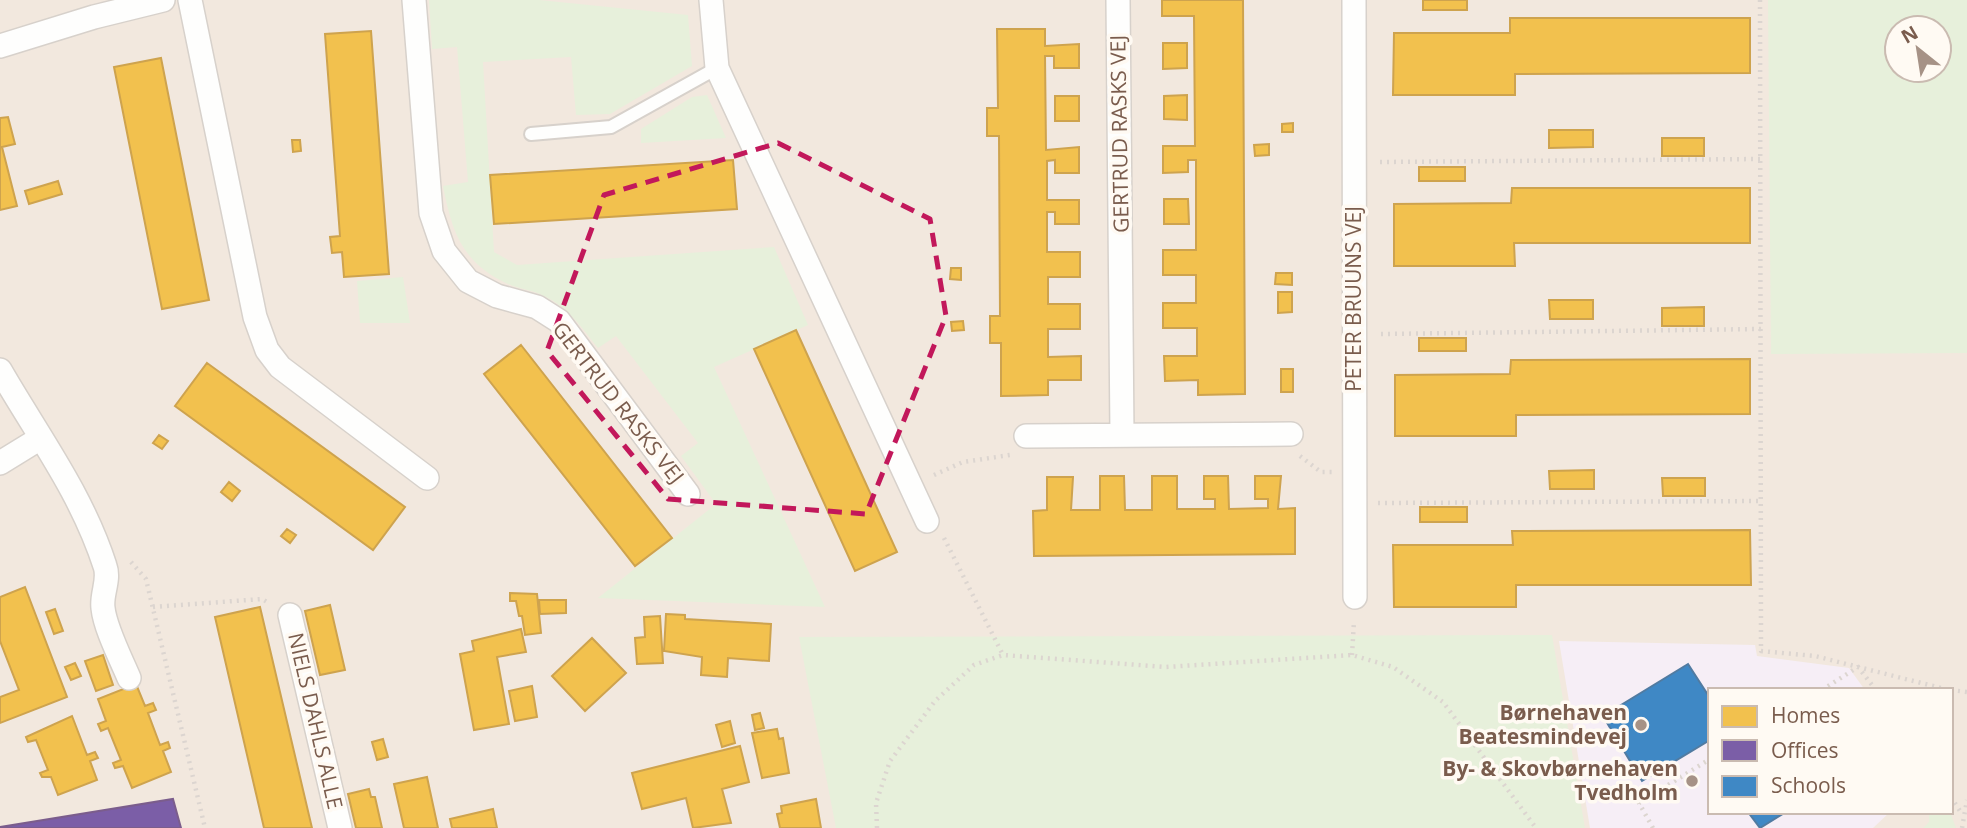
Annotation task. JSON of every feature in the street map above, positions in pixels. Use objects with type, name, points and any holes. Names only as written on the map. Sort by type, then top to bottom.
[{"type":"street","points":[[0,46],[94,17],[163,0]]},
{"type":"street","points":[[190,0],[255,317],[267,350],[280,367],[427,478]]},
{"type":"street","name":"GERTRUD RASKS VEJ","points":[[414,0],[431,213],[444,251],[468,281],[497,296],[537,307],[559,321],[688,495]]},
{"type":"street","points":[[711,0],[717,68],[927,521]]},
{"type":"street","name":"GERTRUD RASKS VEJ","points":[[1118,0],[1122,435]]},
{"type":"street","name":"PETER BRUUNS VEJ","points":[[1354,0],[1355,597]]},
{"type":"street","points":[[0,370],[39,439],[61,465],[85,512],[107,570],[103,608],[129,678]]},
{"type":"street","points":[[1026,436],[1291,434]]},
{"type":"street","points":[[0,463],[39,439]]},
{"type":"street","name":"NIELS DAHLS ALLE","points":[[290,615],[340,828]]},
{"type":"lane","points":[[531,134],[611,127],[717,68]]},
{"type":"path","points":[[1760,0],[1761,652],[1815,656],[1942,688]]},
{"type":"path","points":[[1354,162],[1760,159]]},
{"type":"path","points":[[1354,335],[1761,330]]},
{"type":"path","points":[[1291,434],[1294,451],[1321,472],[1355,473]]},
{"type":"path","points":[[911,485],[963,462],[1020,453],[1026,436]]},
{"type":"path","points":[[1355,503],[1762,501]]},
{"type":"path","points":[[927,521],[939,528],[1003,655]]},
{"type":"path","points":[[100,551],[132,562],[146,579],[205,828]]},
{"type":"path","points":[[1352,655],[1355,597]]},
{"type":"path","points":[[153,607],[262,599],[290,615]]},
{"type":"path","points":[[877,828],[876,803],[890,761],[935,701],[974,665],[1003,655],[1166,667],[1352,655],[1393,667],[1443,702],[1536,828]]},
{"type":"path","points":[[1825,688],[1858,667]]},
{"type":"path","points":[[1858,667],[1874,688]]},
{"type":"path","points":[[1653,828],[1639,803],[1708,761]]},
{"type":"path","points":[[1953,800],[1962,814]]},
{"type":"path","points":[[1962,828],[1962,814],[1967,800]]},
{"type":"highlighted area","points":[[778,143],[930,219],[946,316],[866,514],[668,499],[547,351],[604,195]]},
{"type":"shaded area","points":[[0,0],[1967,0],[1967,828],[0,828]]},
{"type":"shaded area","name":"Børnehaven Beatesmindevej","points":[[1559,641],[1755,645],[1757,656],[1849,668],[1864,688],[1708,688],[1708,814],[1888,814],[1873,828],[1590,828]]},
{"type":"green space","points":[[429,0],[539,0],[688,15],[692,66],[610,114],[576,115],[571,57],[483,62],[494,252],[517,265],[774,247],[808,325],[714,367],[825,607],[598,598],[716,504],[681,456],[698,443],[616,336],[598,348],[574,319],[553,301],[492,276],[470,256],[455,232],[443,186],[468,182],[457,47],[432,49]]},
{"type":"green space","points":[[1768,0],[1967,0],[1967,353],[1771,354]]},
{"type":"green space","points":[[707,95],[726,138],[641,143],[641,129],[692,97]]},
{"type":"green space","points":[[403,277],[410,323],[360,323],[357,281]]},
{"type":"green space","points":[[1552,635],[1585,828],[836,828],[799,637]]},
{"type":"green space","points":[[1929,814],[1951,814],[1956,828],[1923,828],[1929,822]]},
{"type":"building: Homes","points":[[1162,0],[1243,0],[1245,394],[1198,395],[1198,380],[1165,381],[1164,356],[1197,356],[1197,328],[1163,328],[1163,303],[1196,303],[1196,275],[1163,275],[1163,250],[1196,250],[1196,160],[1188,160],[1188,172],[1163,173],[1163,146],[1195,146],[1194,16],[1162,16]]},
{"type":"building: Homes","points":[[1423,0],[1467,0],[1467,10],[1423,10]]},
{"type":"building: Homes","points":[[1510,18],[1750,18],[1750,73],[1515,74],[1515,95],[1393,95],[1394,33],[1510,33]]},
{"type":"building: Homes","points":[[997,29],[1045,29],[1045,46],[1079,44],[1079,68],[1054,68],[1054,56],[1045,56],[1046,150],[1079,147],[1079,173],[1055,173],[1055,160],[1047,161],[1047,200],[1079,200],[1079,224],[1055,224],[1055,212],[1047,212],[1047,252],[1080,252],[1080,277],[1048,277],[1048,304],[1080,304],[1080,329],[1048,329],[1048,357],[1081,356],[1081,380],[1048,380],[1048,395],[1001,396],[1001,343],[990,343],[990,316],[1000,316],[999,136],[987,136],[987,108],[998,108]]},
{"type":"building: Homes","points":[[371,31],[389,274],[344,277],[342,252],[332,253],[330,237],[340,236],[325,34]]},
{"type":"building: Homes","points":[[1163,43],[1187,43],[1187,68],[1163,69]]},
{"type":"building: Homes","points":[[161,58],[209,300],[162,309],[114,67]]},
{"type":"building: Homes","points":[[1187,95],[1187,120],[1164,119],[1164,96]]},
{"type":"building: Homes","points":[[1055,96],[1079,96],[1079,121],[1055,121]]},
{"type":"building: Homes","points":[[8,117],[15,144],[2,147],[17,206],[0,210],[0,118]]},
{"type":"building: Homes","points":[[1293,123],[1293,132],[1282,132],[1282,124]]},
{"type":"building: Homes","points":[[1549,130],[1593,130],[1593,147],[1549,148]]},
{"type":"building: Homes","points":[[1662,138],[1704,138],[1704,156],[1662,156]]},
{"type":"building: Homes","points":[[292,140],[300,140],[301,151],[293,152]]},
{"type":"building: Homes","points":[[1269,144],[1269,155],[1255,156],[1254,145]]},
{"type":"building: Homes","points":[[733,160],[737,209],[494,224],[490,175]]},
{"type":"building: Homes","points":[[1419,167],[1465,167],[1465,181],[1419,181]]},
{"type":"building: Homes","points":[[58,181],[62,194],[29,204],[25,191]]},
{"type":"building: Homes","points":[[1512,188],[1750,188],[1750,243],[1514,243],[1515,266],[1394,266],[1394,204],[1511,203]]},
{"type":"building: Homes","points":[[1164,199],[1188,199],[1189,224],[1164,224]]},
{"type":"building: Homes","points":[[951,268],[961,268],[961,280],[950,279]]},
{"type":"building: Homes","points":[[1276,273],[1292,273],[1292,285],[1275,284]]},
{"type":"building: Homes","points":[[1278,292],[1292,292],[1292,312],[1278,313]]},
{"type":"building: Homes","points":[[1549,300],[1593,300],[1593,319],[1550,319]]},
{"type":"building: Homes","points":[[1704,307],[1704,326],[1662,326],[1662,308]]},
{"type":"building: Homes","points":[[963,321],[964,330],[952,331],[951,322]]},
{"type":"building: Homes","points":[[796,330],[897,552],[855,571],[754,349]]},
{"type":"building: Homes","points":[[1419,338],[1466,338],[1466,351],[1419,351]]},
{"type":"building: Homes","points":[[521,345],[672,538],[635,566],[484,374]]},
{"type":"building: Homes","points":[[1750,359],[1750,414],[1516,415],[1516,436],[1395,436],[1395,375],[1510,374],[1511,360]]},
{"type":"building: Homes","points":[[207,363],[405,507],[373,550],[175,406]]},
{"type":"building: Homes","points":[[1281,369],[1293,369],[1293,392],[1281,392]]},
{"type":"building: Homes","points":[[159,435],[168,441],[162,449],[153,443]]},
{"type":"building: Homes","points":[[1594,470],[1594,489],[1550,489],[1549,471]]},
{"type":"building: Homes","points":[[1100,476],[1124,476],[1125,510],[1152,510],[1152,476],[1177,476],[1177,509],[1215,509],[1215,499],[1204,499],[1204,476],[1228,476],[1229,509],[1268,508],[1268,499],[1255,499],[1255,476],[1281,476],[1278,509],[1295,508],[1295,554],[1034,556],[1033,511],[1047,510],[1047,477],[1073,477],[1071,510],[1100,510]]},
{"type":"building: Homes","points":[[1662,478],[1705,478],[1705,496],[1663,496]]},
{"type":"building: Homes","points":[[229,482],[240,491],[232,501],[221,492]]},
{"type":"building: Homes","points":[[1420,507],[1467,507],[1467,522],[1420,522]]},
{"type":"building: Homes","points":[[287,529],[296,535],[290,543],[281,536]]},
{"type":"building: Homes","points":[[1750,530],[1751,585],[1516,585],[1516,607],[1394,607],[1393,545],[1513,545],[1512,531]]},
{"type":"building: Homes","points":[[25,587],[67,697],[0,723],[0,697],[19,690],[0,641],[0,597]]},
{"type":"building: Homes","points":[[510,593],[537,594],[541,633],[525,635],[522,616],[519,616],[516,601],[510,601]]},
{"type":"building: Homes","points":[[539,600],[566,600],[566,613],[540,614]]},
{"type":"building: Homes","points":[[330,605],[345,670],[320,675],[305,611]]},
{"type":"building: Homes","points":[[260,607],[312,828],[264,828],[215,617]]},
{"type":"building: Homes","points":[[55,609],[63,631],[54,634],[46,612]]},
{"type":"building: Homes","points":[[666,614],[685,615],[685,619],[771,624],[769,661],[728,658],[727,677],[701,675],[702,657],[664,651]]},
{"type":"building: Homes","points":[[660,616],[663,663],[637,664],[635,638],[645,637],[644,617]]},
{"type":"building: Homes","points":[[521,629],[526,652],[497,657],[509,724],[474,730],[460,654],[474,651],[472,641]]},
{"type":"building: Homes","points":[[592,638],[626,673],[585,711],[552,676]]},
{"type":"building: Homes","points":[[103,655],[113,685],[96,691],[85,661]]},
{"type":"building: Homes","points":[[75,663],[81,676],[71,680],[65,667]]},
{"type":"building: Homes","points":[[136,684],[145,706],[153,703],[156,710],[148,713],[160,745],[168,742],[170,748],[163,751],[171,772],[132,788],[123,766],[115,768],[113,763],[121,760],[108,728],[101,731],[98,724],[106,721],[98,699]]},
{"type":"building: Homes","points":[[532,686],[537,717],[515,721],[509,691]]},
{"type":"building: Homes","points":[[760,713],[764,728],[755,730],[752,715]]},
{"type":"building: Homes","points":[[72,716],[87,755],[95,752],[98,758],[90,761],[97,780],[58,795],[51,777],[42,777],[40,773],[48,770],[36,740],[28,742],[26,737]]},
{"type":"building: Homes","points":[[730,721],[735,743],[722,747],[716,725]]},
{"type":"building: Homes","points":[[777,729],[779,739],[783,738],[789,773],[762,778],[752,733]]},
{"type":"building: Homes","points":[[383,739],[388,757],[377,760],[372,742]]},
{"type":"building: Homes","points":[[740,746],[749,782],[722,789],[731,823],[693,828],[686,798],[642,809],[632,773]]},
{"type":"building: Homes","points":[[427,777],[438,828],[404,828],[394,784]]},
{"type":"building: Homes","points":[[369,789],[371,797],[375,797],[382,828],[356,828],[348,794]]},
{"type":"building: Homes","points":[[816,799],[821,828],[780,828],[777,814],[782,813],[781,806]]},
{"type":"building: Homes","points":[[493,809],[497,828],[452,828],[450,819]]},
{"type":"building: Offices","points":[[173,799],[181,828],[0,828],[0,827]]},
{"type":"building: Schools","points":[[1688,664],[1708,695],[1708,741],[1642,781],[1603,716]]},
{"type":"building: Schools","points":[[1750,814],[1783,814],[1760,828]]},
{"type":"place","name":"Børnehaven Beatesmindevej","points":[[1641,725]]},
{"type":"place","name":"By- & Skovbørnehaven Tvedholm","points":[[1692,781]]}]
